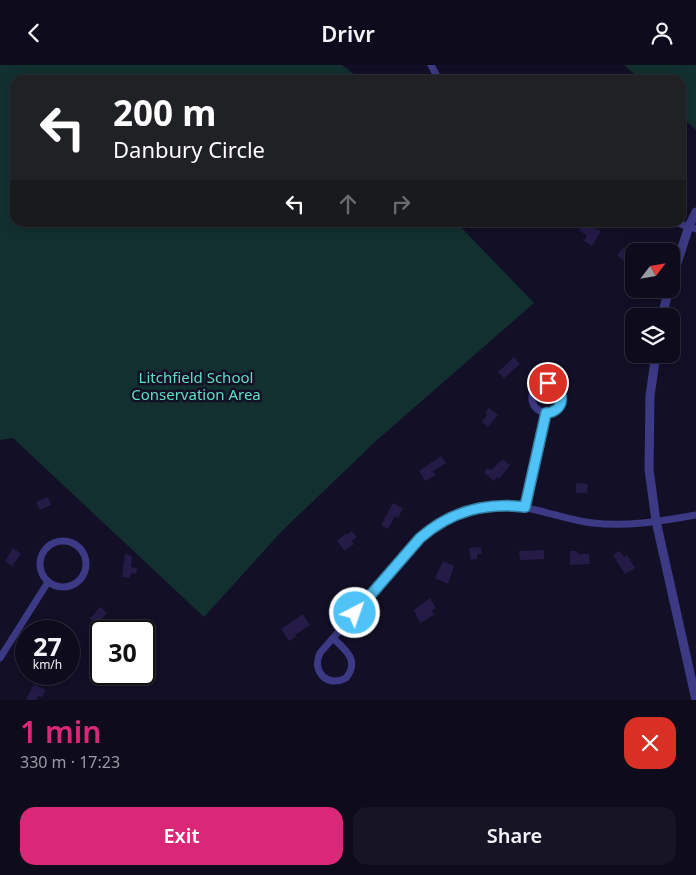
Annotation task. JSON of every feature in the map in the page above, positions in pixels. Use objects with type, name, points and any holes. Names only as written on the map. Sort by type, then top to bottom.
[{"type":"street","points":[[680,260],[693,228],[696,212]]},
{"type":"street","points":[[655,363],[648,431],[649,469],[656,521],[696,700]]},
{"type":"street","points":[[548,383],[558,388],[562,397],[559,407],[551,413],[546,413],[537,410],[531,397],[539,385],[548,383]]},
{"type":"street","points":[[525,507],[546,413]]},
{"type":"street","points":[[333,638],[346,650],[352,661],[352,667],[346,678],[335,682],[324,679],[318,670],[317,664],[320,653],[333,638],[420,538],[432,527],[448,518],[481,507],[498,505],[525,507],[593,523],[617,524],[656,521],[696,515]]},
{"type":"street","points":[[59,540],[78,545],[86,561],[82,577],[69,586],[58,586],[48,582],[40,571],[39,564],[40,557],[47,546],[59,540]]},
{"type":"street","points":[[0,658],[48,582]]},
{"type":"green space","name":"Litchfield School Conservation Area","points":[[0,65],[342,65],[355,75],[10,75],[10,227],[461,227],[534,303],[377,440],[282,531],[204,617],[13,438],[0,440]]},
{"type":"green space","points":[[624,65],[696,65],[696,130],[686,121],[686,75],[635,75]]},
{"type":"building","points":[[581,227],[592,227],[601,231],[592,246],[584,241],[587,236],[579,230]]},
{"type":"building","points":[[623,248],[625,250],[625,262],[617,255]]},
{"type":"building","points":[[514,357],[520,364],[504,378],[498,372]]},
{"type":"building","points":[[489,408],[498,415],[488,427],[482,422]]},
{"type":"building","points":[[441,456],[446,463],[433,471],[436,475],[425,481],[419,471]]},
{"type":"building","points":[[503,459],[510,465],[499,479],[497,477],[494,481],[484,473],[487,468],[491,470]]},
{"type":"building","points":[[576,483],[588,484],[587,493],[576,493]]},
{"type":"building","points":[[48,497],[51,505],[40,510],[36,502]]},
{"type":"building","points":[[393,503],[403,508],[398,518],[395,516],[388,529],[381,525]]},
{"type":"building","points":[[352,531],[357,537],[352,541],[354,544],[345,551],[337,541],[346,533],[347,535]]},
{"type":"building","points":[[481,547],[482,554],[477,554],[477,559],[471,560],[469,548]]},
{"type":"building","points":[[13,548],[21,554],[12,566],[5,561]]},
{"type":"building","points":[[544,550],[544,559],[520,560],[519,551]]},
{"type":"building","points":[[570,551],[577,551],[578,554],[589,554],[590,564],[570,565]]},
{"type":"building","points":[[620,551],[624,557],[627,555],[635,568],[625,574],[613,555]]},
{"type":"building","points":[[125,554],[132,556],[131,567],[137,568],[136,574],[131,573],[130,578],[122,577]]},
{"type":"building","points":[[443,561],[454,566],[448,584],[435,578]]},
{"type":"building","points":[[430,598],[436,608],[432,610],[434,615],[420,623],[414,610]]},
{"type":"building","points":[[100,607],[107,613],[101,620],[90,619]]},
{"type":"building","points":[[303,614],[310,625],[289,641],[281,629]]},
{"type":"building","points":[[34,685],[46,690],[42,697],[38,696],[36,700],[26,700]]},
{"type":"route","points":[[355,613],[420,538],[432,527],[463,511],[481,507],[498,505],[525,507],[546,413],[555,411],[559,407],[562,397],[558,388],[548,383]]}]
